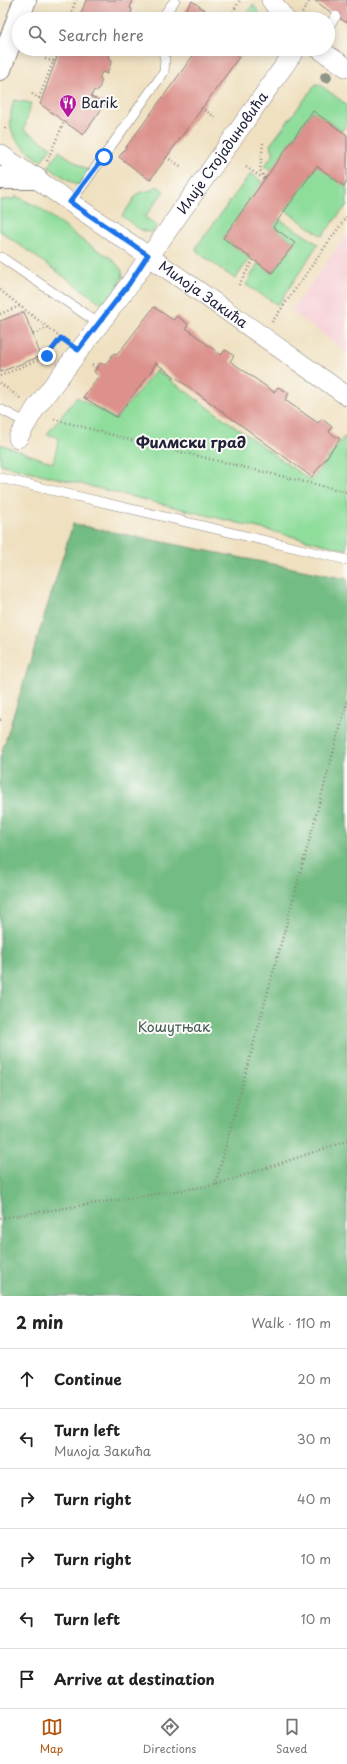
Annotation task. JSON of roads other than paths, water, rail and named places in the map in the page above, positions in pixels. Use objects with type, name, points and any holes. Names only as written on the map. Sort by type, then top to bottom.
[{"type":"main road","points":[[21,12],[25,0]]},
{"type":"main road","points":[[0,69],[12,36]]},
{"type":"main road","points":[[0,178],[40,173]]},
{"type":"street","points":[[271,0],[287,12]]},
{"type":"street","name":"Илије Стојадиновића","points":[[27,423],[78,350],[129,284],[148,255],[291,56]]},
{"type":"street","points":[[329,56],[347,68]]},
{"type":"street","name":"Милоја Закића","points":[[0,154],[40,173],[70,202],[148,255],[347,396]]},
{"type":"lane","points":[[166,12],[175,0]]},
{"type":"lane","points":[[70,202],[164,72],[164,56]]},
{"type":"lane","points":[[1,257],[98,323]]},
{"type":"lane","points":[[0,409],[27,423]]},
{"type":"lane","points":[[0,478],[347,560]]},
{"type":"place","name":"Barik","points":[[68,118]]},
{"type":"district","name":"Филмски град","points":[[191,443]]},
{"type":"park label","name":"Кошутњак","points":[[174,1027]]}]
